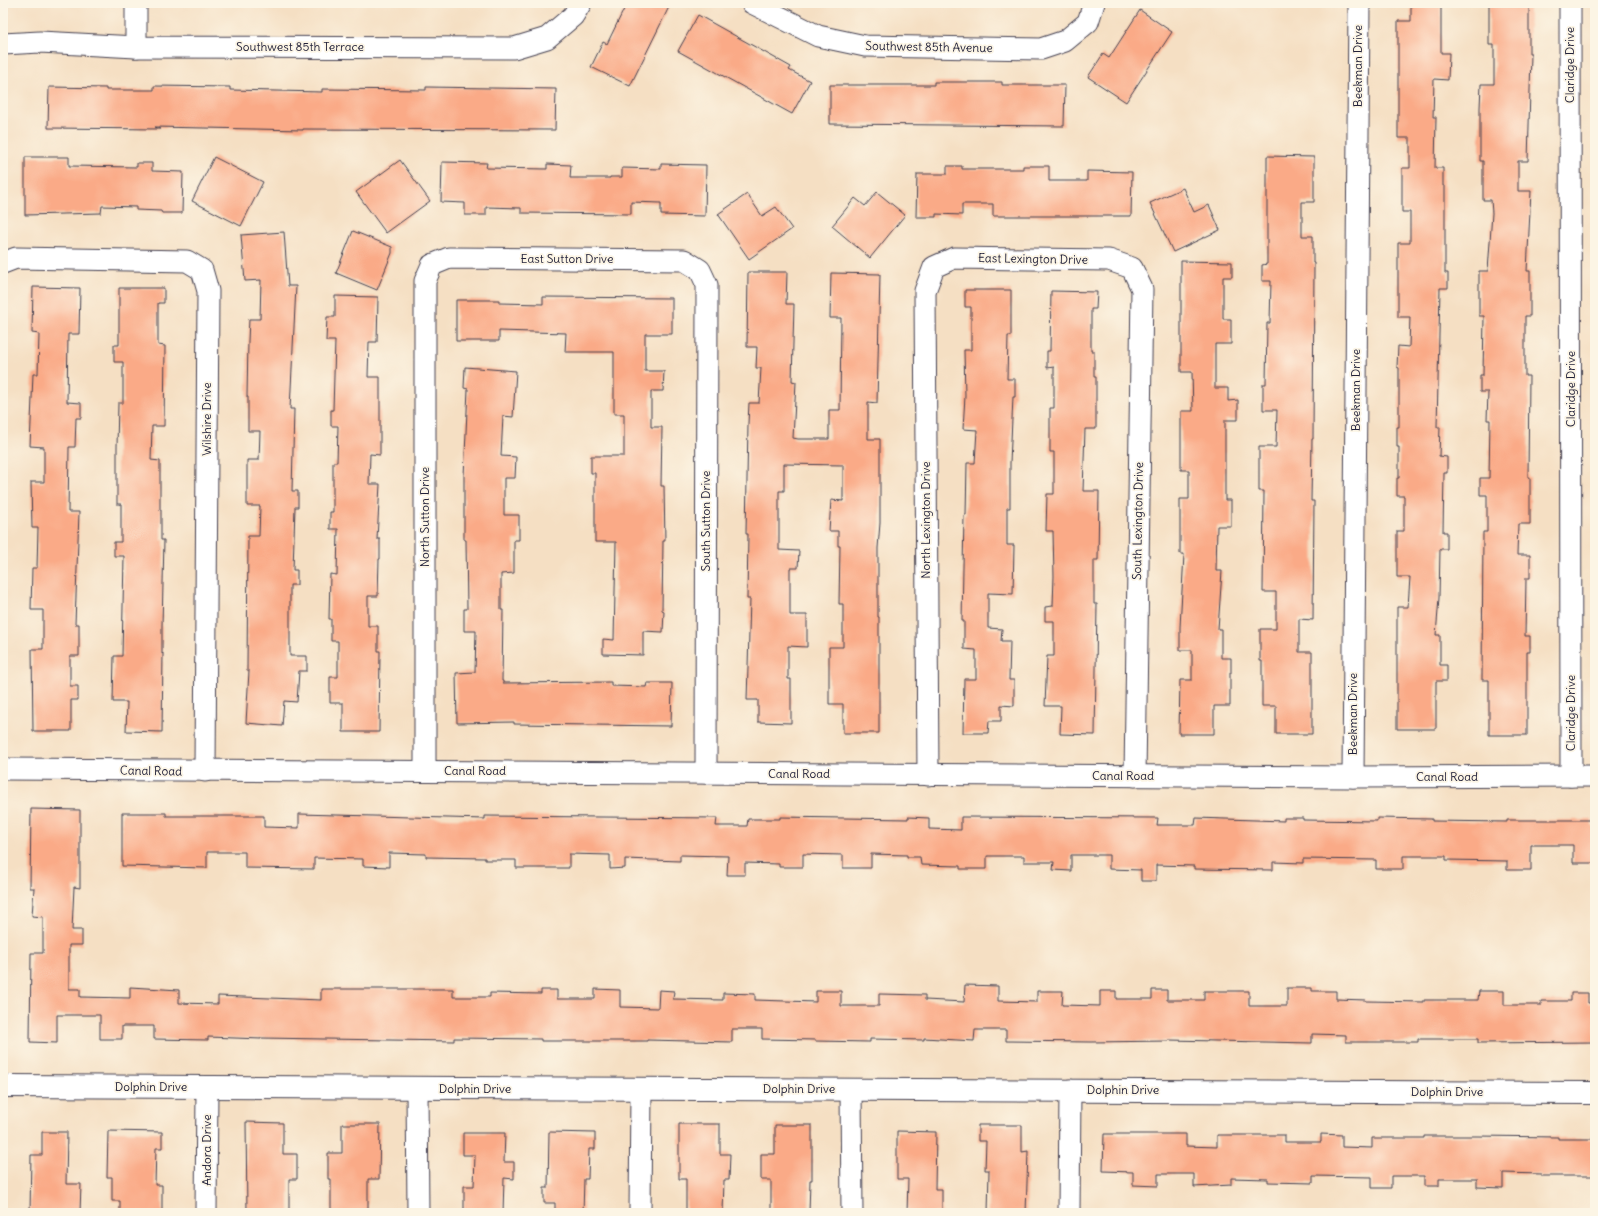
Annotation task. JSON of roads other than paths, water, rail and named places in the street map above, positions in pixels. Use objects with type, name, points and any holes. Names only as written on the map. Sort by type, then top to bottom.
[{"type":"street","points":[[136,3],[136,47]]},
{"type":"street","name":"Southwest 85th Terrace","points":[[3,44],[40,42],[136,47],[514,48],[547,38],[573,16],[581,3]]},
{"type":"street","name":"Southwest 85th Avenue","points":[[752,3],[818,36],[865,46],[1041,49],[1066,41],[1088,22],[1094,3]]},
{"type":"street","name":"Beekman Drive","points":[[1353,778],[1359,3]]},
{"type":"street","name":"Claridge Drive","points":[[1570,3],[1571,776]]},
{"type":"street","name":"Wilshire Drive","points":[[3,263],[16,258],[187,261],[202,270],[208,291],[205,771]]},
{"type":"street","name":"East Sutton Drive","points":[[432,265],[449,258],[684,260],[700,270]]},
{"type":"street","name":"East Lexington Drive","points":[[934,267],[954,258],[961,258],[1109,260],[1132,268]]},
{"type":"street","name":"North Sutton Drive","points":[[425,771],[425,282],[432,265]]},
{"type":"street","name":"North Lexington Drive","points":[[928,775],[925,291],[934,267]]},
{"type":"street","name":"South Lexington Drive","points":[[1132,268],[1142,289],[1135,776]]},
{"type":"street","name":"South Sutton Drive","points":[[700,270],[707,285],[706,773]]},
{"type":"street","name":"Canal Road","points":[[3,769],[1353,778],[1595,776]]},
{"type":"street","name":"Dolphin Drive","points":[[3,1086],[1595,1093]]},
{"type":"street","name":"Andora Drive","points":[[206,1213],[207,1088]]},
{"type":"street","points":[[417,1088],[418,1213]]},
{"type":"street","points":[[640,1213],[641,1089]]},
{"type":"street","points":[[851,1090],[852,1213]]},
{"type":"street","points":[[1069,1213],[1070,1090]]}]
